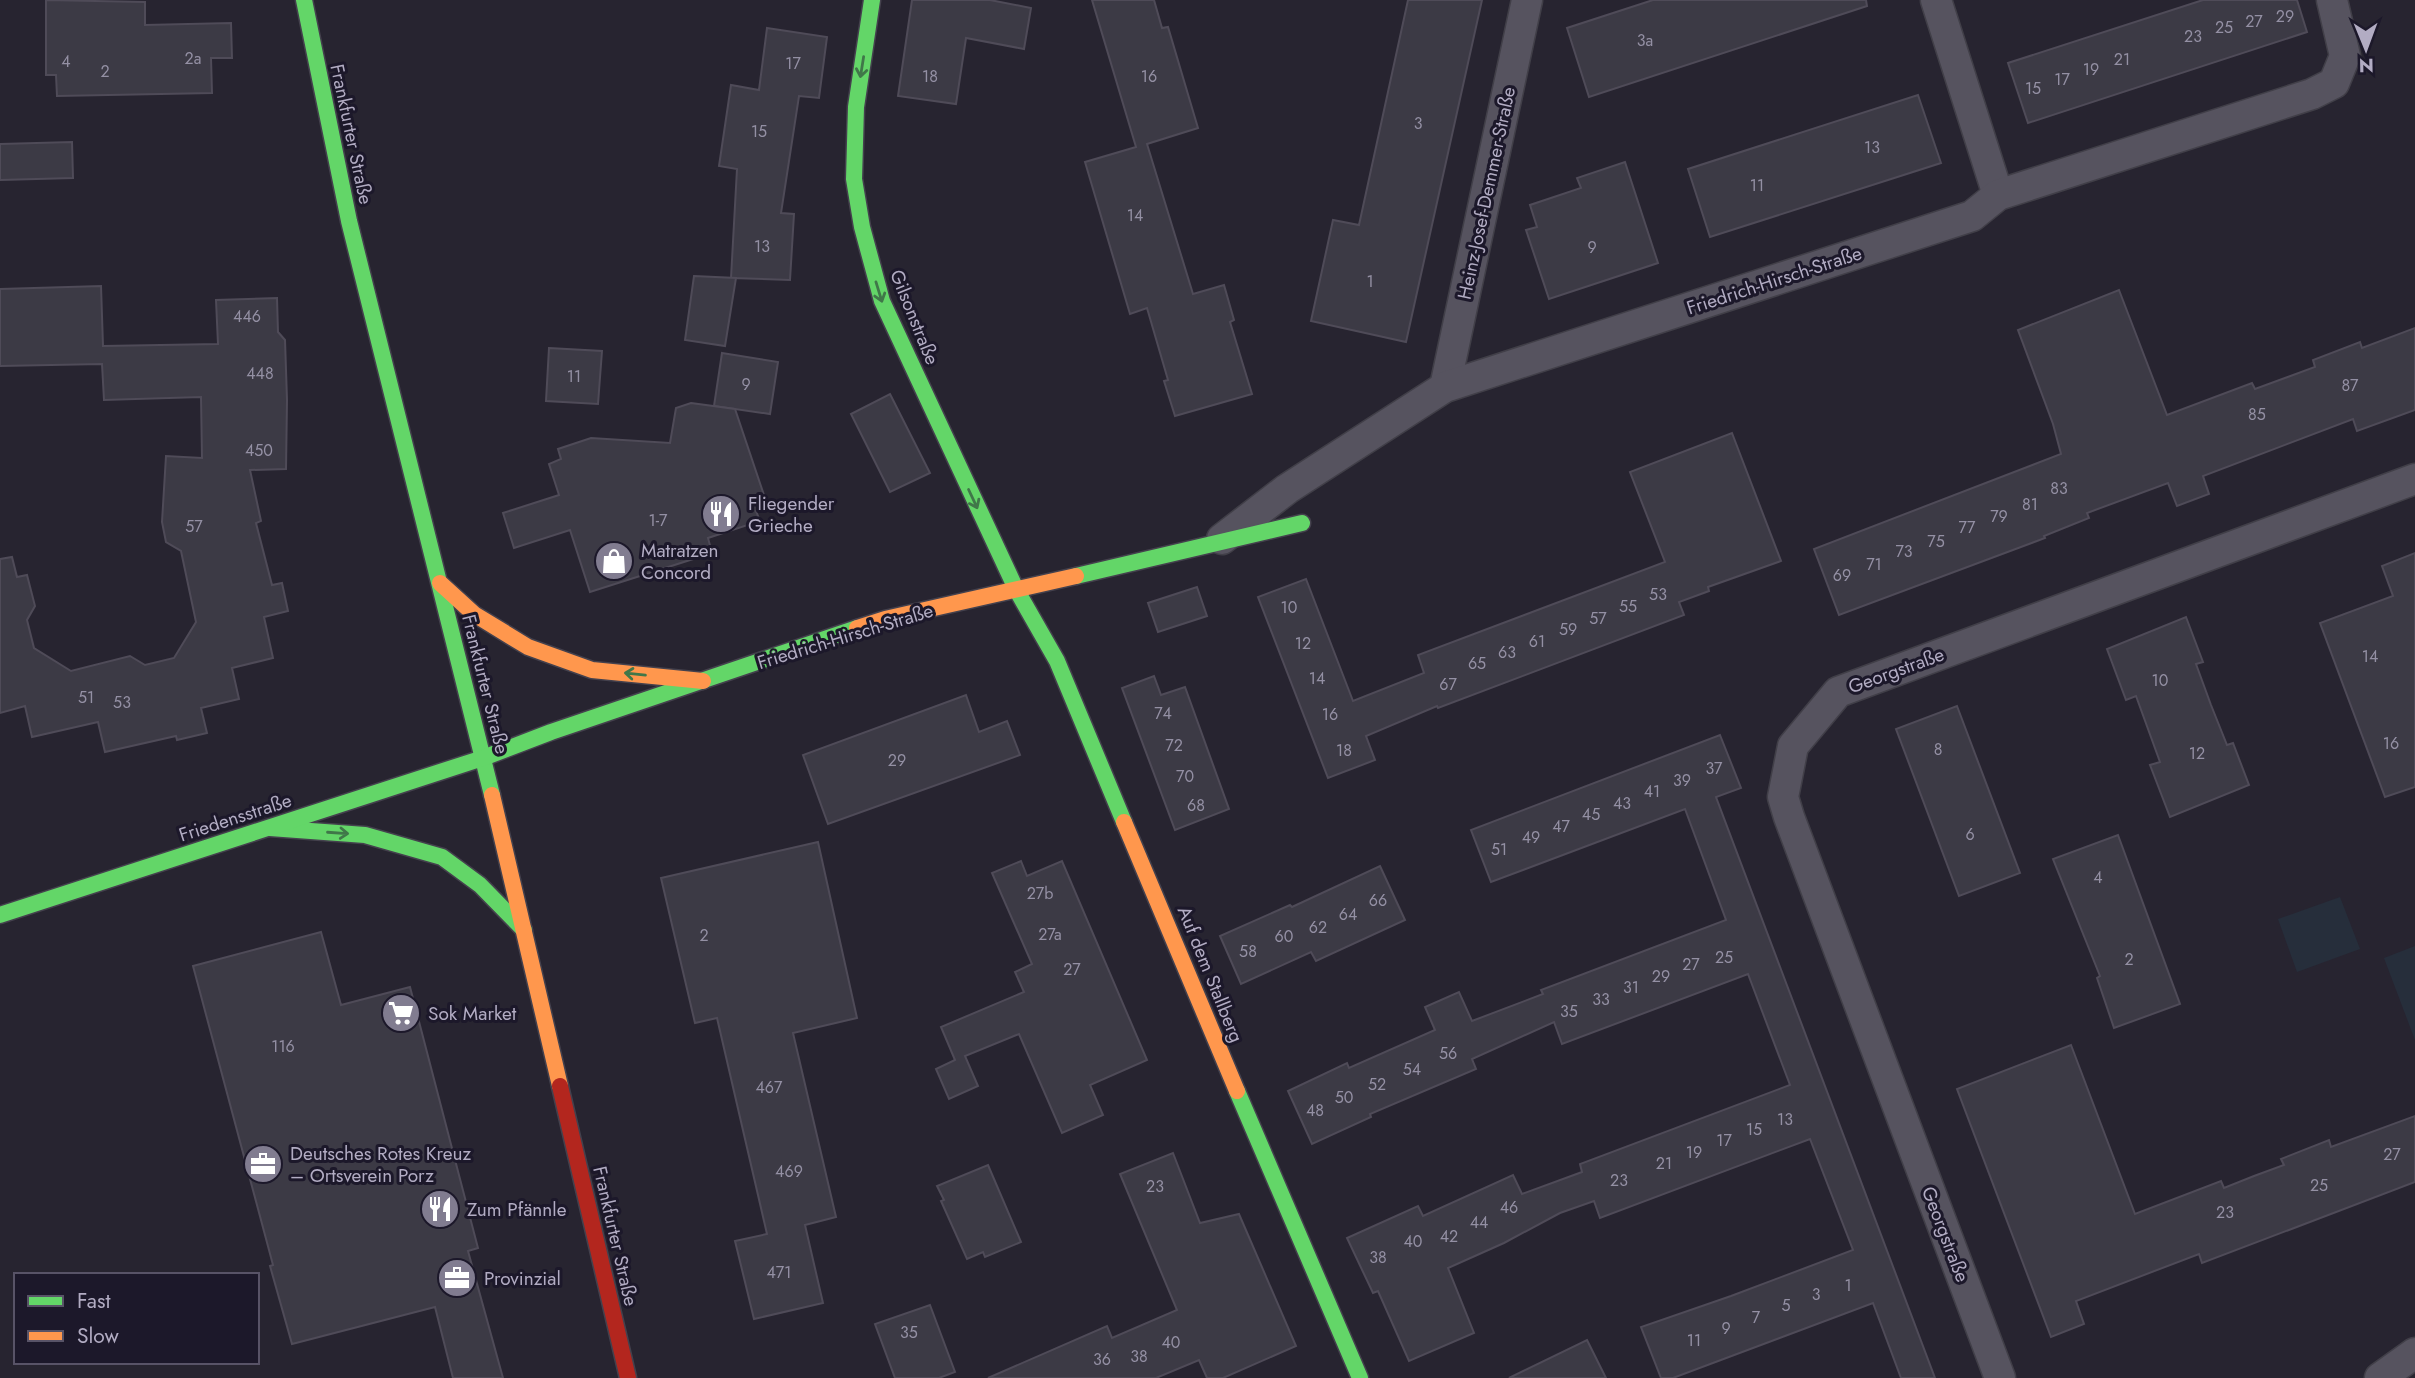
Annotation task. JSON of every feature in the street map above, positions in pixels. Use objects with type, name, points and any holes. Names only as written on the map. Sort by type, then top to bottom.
[{"type":"street","name":"Frankfurter Straße","points":[[304,0],[349,222],[483,758],[628,1378]]},
{"type":"street","name":"Gilsonstraße","points":[[872,0],[856,107],[854,179],[862,227],[882,301],[1016,589]]},
{"type":"street","name":"Heinz-Josef-Demmer-Straße","points":[[1445,387],[1527,0]]},
{"type":"street","points":[[1936,0],[1998,195]]},
{"type":"street","name":"Friedrich-Hirsch-Straße","points":[[1215,544],[1287,489],[1445,387],[1972,216],[1998,195],[2312,94],[2334,83],[2344,56],[2332,0]]},
{"type":"street","name":"Georgstraße","points":[[2000,1378],[1789,817],[1783,797],[1794,746],[1838,692],[2415,479]]},
{"type":"street","name":"Friedrich-Hirsch-Straße","points":[[483,758],[551,732],[885,619],[1302,523]]},
{"type":"street","points":[[440,583],[474,614],[528,647],[592,670],[703,681]]},
{"type":"street","name":"Auf dem Stallberg","points":[[1016,589],[1057,660],[1229,1073],[1360,1378]]},
{"type":"street","name":"Friedensstraße","points":[[0,915],[483,758]]},
{"type":"street","points":[[270,828],[365,835],[442,857],[480,885],[524,930]]},
{"type":"street","points":[[2380,1378],[2415,1353]]},
{"type":"shaded area","points":[[2340,897],[2360,949],[2297,972],[2278,919]]},
{"type":"shaded area","points":[[2415,946],[2415,1040],[2384,958]]},
{"type":"building","points":[[46,0],[145,2],[145,25],[231,23],[232,58],[211,58],[212,93],[57,96],[56,75],[46,75]]},
{"type":"building","points":[[912,0],[990,0],[1031,8],[1024,49],[966,38],[956,104],[898,96]]},
{"type":"building","points":[[1092,0],[1154,0],[1162,28],[1168,27],[1198,128],[1147,144],[1193,294],[1224,285],[1234,320],[1230,322],[1252,394],[1175,416],[1164,381],[1168,380],[1147,308],[1130,314],[1085,162],[1136,147]]},
{"type":"building","points":[[1408,0],[1482,0],[1406,342],[1311,321],[1333,220],[1359,225]]},
{"type":"building","points":[[1653,0],[1866,0],[1867,6],[1589,97],[1567,28]]},
{"type":"building","points":[[2203,0],[2297,0],[2307,32],[2028,123],[2008,63]]},
{"type":"building","points":[[767,28],[827,37],[819,98],[799,96],[781,213],[794,214],[790,280],[731,278],[737,169],[719,166],[731,85],[759,90]]},
{"type":"building","points":[[1918,95],[1941,163],[1710,237],[1688,169]]},
{"type":"building","points":[[72,142],[73,178],[0,180],[0,144]]},
{"type":"building","points":[[1625,162],[1658,263],[1549,299],[1526,230],[1537,227],[1530,205],[1581,188],[1577,178]]},
{"type":"building","points":[[694,276],[736,278],[725,346],[685,340]]},
{"type":"building","points":[[101,286],[103,346],[218,344],[216,300],[277,298],[278,332],[285,340],[287,400],[286,469],[250,470],[261,521],[256,523],[272,585],[282,583],[288,611],[264,617],[273,658],[232,668],[239,699],[201,708],[207,733],[177,740],[176,736],[105,752],[98,722],[32,737],[25,706],[0,713],[0,559],[12,557],[17,577],[27,575],[35,606],[27,620],[34,648],[71,671],[130,656],[145,665],[174,658],[196,622],[181,551],[166,542],[162,522],[166,456],[202,458],[201,397],[104,400],[102,364],[0,366],[0,289]]},
{"type":"building","points":[[2119,290],[2167,415],[2252,383],[2255,389],[2315,367],[2313,360],[2360,342],[2362,348],[2415,328],[2415,410],[2357,431],[2353,419],[2203,476],[2209,494],[2177,506],[2168,483],[2087,513],[2089,518],[2044,536],[2045,538],[1839,615],[1814,549],[2061,454],[2053,424],[2018,330]]},
{"type":"building","points":[[549,348],[602,351],[598,404],[546,401]]},
{"type":"building","points":[[722,353],[778,362],[770,414],[714,406]]},
{"type":"building","points":[[890,394],[930,473],[890,492],[851,414]]},
{"type":"building","points":[[691,403],[735,409],[768,507],[756,511],[760,521],[708,538],[712,553],[590,592],[570,530],[514,548],[503,513],[559,495],[549,464],[561,459],[558,449],[591,438],[670,443],[676,408]]},
{"type":"building","points":[[1732,433],[1781,561],[1708,587],[1709,591],[1679,602],[1684,615],[1438,708],[1437,706],[1366,736],[1375,760],[1328,778],[1258,597],[1306,579],[1353,701],[1424,673],[1418,655],[1665,562],[1630,472]]},
{"type":"building","points":[[2415,553],[2415,787],[2385,797],[2320,623],[2393,596],[2382,566]]},
{"type":"building","points":[[1197,587],[1207,616],[1158,632],[1148,603]]},
{"type":"building","points":[[2186,617],[2203,662],[2196,664],[2211,705],[2227,745],[2233,743],[2249,785],[2170,817],[2150,765],[2160,762],[2136,696],[2126,700],[2107,649]]},
{"type":"building","points":[[1154,676],[1161,695],[1185,687],[1229,809],[1175,830],[1122,688]]},
{"type":"building","points":[[966,695],[979,732],[1007,721],[1020,755],[828,824],[803,755]]},
{"type":"building","points":[[1957,706],[2020,873],[1959,896],[1896,729]]},
{"type":"building","points":[[1720,735],[1741,788],[1716,797],[1935,1378],[1901,1378],[1873,1303],[1673,1378],[1661,1378],[1641,1327],[1853,1250],[1810,1139],[1600,1218],[1594,1201],[1560,1213],[1504,1243],[1448,1268],[1474,1333],[1409,1361],[1378,1291],[1373,1293],[1347,1238],[1418,1206],[1423,1216],[1513,1175],[1522,1194],[1582,1172],[1580,1164],[1790,1085],[1748,974],[1562,1044],[1554,1022],[1472,1059],[1476,1069],[1370,1114],[1371,1117],[1312,1144],[1288,1091],[1347,1063],[1349,1068],[1435,1030],[1425,1007],[1459,992],[1472,1021],[1543,994],[1541,990],[1726,920],[1685,809],[1491,882],[1471,830]]},
{"type":"building","points":[[2118,835],[2180,1004],[2114,1028],[2097,978],[2100,976],[2053,859]]},
{"type":"building","points":[[818,842],[857,1018],[793,1033],[836,1217],[805,1225],[823,1303],[754,1319],[735,1241],[767,1234],[717,1018],[695,1023],[661,878]]},
{"type":"building","points":[[1021,861],[1027,876],[1062,861],[1147,1060],[1090,1085],[1103,1115],[1062,1133],[1019,1034],[965,1056],[978,1086],[949,1099],[936,1069],[955,1060],[941,1027],[1024,992],[1015,972],[1032,964],[992,873]]},
{"type":"building","points":[[1380,866],[1405,920],[1316,961],[1311,952],[1241,984],[1220,936],[1290,905],[1292,907]]},
{"type":"building","points":[[321,932],[341,1005],[410,987],[478,1248],[468,1251],[503,1378],[453,1378],[435,1307],[292,1344],[193,966]]},
{"type":"building","points":[[2071,1045],[2135,1214],[2221,1181],[2224,1188],[2284,1165],[2281,1159],[2329,1140],[2331,1147],[2415,1116],[2415,1182],[2202,1263],[2199,1254],[2076,1301],[2084,1324],[2051,1337],[1957,1089]]},
{"type":"building","points":[[1173,1153],[1200,1223],[1239,1214],[1296,1346],[1223,1378],[1207,1378],[1199,1360],[1156,1378],[988,1378],[1107,1326],[1112,1338],[1177,1310],[1120,1174]]},
{"type":"building","points":[[988,1165],[1021,1242],[985,1257],[983,1252],[967,1259],[937,1186]]},
{"type":"building","points":[[930,1305],[955,1372],[939,1378],[895,1378],[875,1324]]},
{"type":"building","points":[[1587,1340],[1606,1378],[1509,1378]]},
{"type":"traffic: fast","points":[[304,0],[349,221],[492,795]]},
{"type":"traffic: fast","points":[[872,0],[856,107],[854,179],[862,227],[882,301],[1016,589],[1057,661],[1124,822]]},
{"type":"traffic: fast","points":[[1076,576],[1302,523]]},
{"type":"traffic: fast","points":[[0,915],[483,758],[551,732],[857,628]]},
{"type":"traffic: fast","points":[[270,828],[365,835],[442,857],[480,885],[524,930]]},
{"type":"traffic: fast","points":[[1237,1091],[1360,1378]]},
{"type":"traffic: slow","points":[[857,628],[885,619],[1076,576]]},
{"type":"traffic: slow","points":[[440,583],[474,614],[528,647],[592,670],[703,681]]},
{"type":"traffic: slow","points":[[492,795],[560,1086]]},
{"type":"traffic: slow","points":[[1124,822],[1237,1091]]},
{"type":"traffic: jam","points":[[560,1086],[628,1378]]},
{"type":"place","name":"Fliegender Grieche","points":[[721,514]]},
{"type":"place","name":"Matratzen Concord","points":[[614,561]]},
{"type":"place","name":"Sok Market","points":[[401,1013]]},
{"type":"place","name":"Deutsches Rotes Kreuz – Ortsverein Porz","points":[[263,1164]]},
{"type":"place","name":"Zum Pfännle","points":[[440,1209]]},
{"type":"place","name":"Provinzial","points":[[457,1278]]}]
